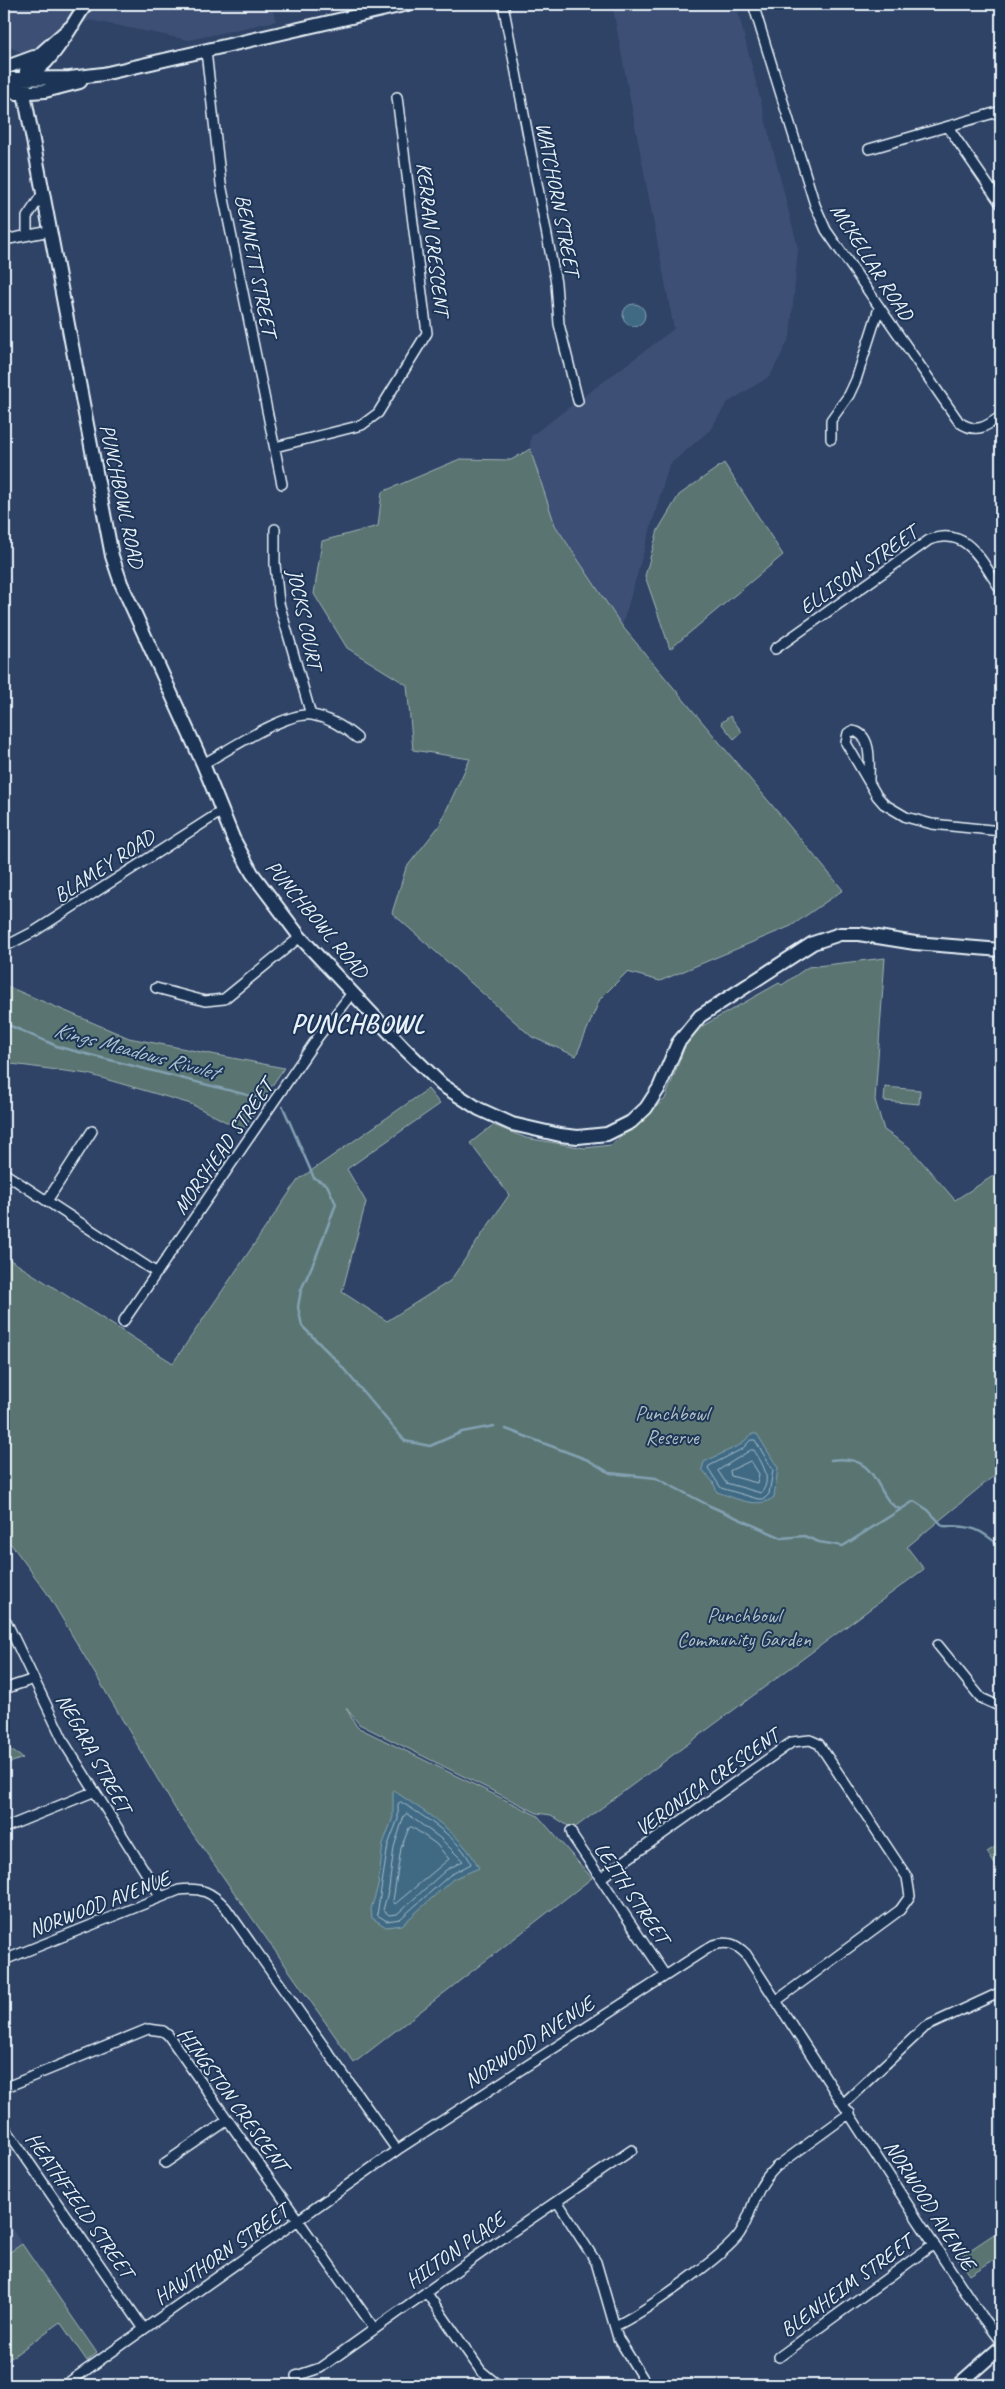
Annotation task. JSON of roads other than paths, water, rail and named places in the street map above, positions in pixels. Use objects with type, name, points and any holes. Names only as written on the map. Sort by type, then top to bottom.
[{"type":"street","points":[[4,88],[25,79],[44,66],[64,40],[86,4]]},
{"type":"street","points":[[4,94],[62,87],[103,74],[408,4]]},
{"type":"street","name":"WATCHORN STREET","points":[[503,4],[556,282],[559,324],[578,401]]},
{"type":"street","name":"MCKELLAR ROAD","points":[[753,4],[817,211],[826,230],[959,422],[967,428],[975,430],[985,427],[1001,416]]},
{"type":"street","points":[[25,79],[28,68],[37,55],[73,25]]},
{"type":"street","points":[[64,40],[57,63],[61,71],[70,78]]},
{"type":"street","name":"BENNETT STREET","points":[[206,51],[221,184],[282,484]]},
{"type":"street","points":[[4,68],[37,55]]},
{"type":"street","points":[[4,79],[70,78],[103,74]]},
{"type":"street","name":"PUNCHBOWL ROAD","points":[[25,79],[24,93],[115,568],[203,764],[236,846],[252,873],[300,937],[352,993],[442,1084],[479,1110],[512,1124],[542,1132],[589,1136],[607,1134],[623,1127],[646,1108],[659,1088],[678,1043],[700,1016],[821,940],[840,934],[859,934],[915,943],[1001,950]]},
{"type":"street","name":"KERRAN CRESCENT","points":[[275,447],[362,426],[368,422],[378,413],[427,333],[397,97]]},
{"type":"street","points":[[869,149],[1001,111]]},
{"type":"street","points":[[948,127],[1001,204]]},
{"type":"street","points":[[27,235],[27,217],[43,193]]},
{"type":"street","points":[[4,240],[50,231]]},
{"type":"street","points":[[831,438],[826,420],[849,395],[856,380],[879,308]]},
{"type":"street","name":"JOCKS COURT","points":[[275,529],[275,564],[280,603],[311,715]]},
{"type":"street","name":"ELLISON STREET","points":[[775,650],[929,540],[940,536],[959,538],[969,545],[1001,590]]},
{"type":"street","points":[[203,764],[255,733],[279,723],[311,715],[343,727],[357,738]]},
{"type":"street","points":[[869,780],[869,748],[860,734],[852,731],[848,733],[846,743],[862,772],[884,804],[906,817],[932,824],[1001,832]]},
{"type":"street","name":"BLAMEY ROAD","points":[[4,947],[35,931],[222,811]]},
{"type":"street","points":[[156,988],[205,1001],[224,999],[234,993],[300,937]]},
{"type":"street","name":"MORSHEAD STREET","points":[[124,1322],[318,1036],[352,993]]},
{"type":"street","points":[[47,1201],[92,1131]]},
{"type":"street","points":[[4,1173],[157,1273]]},
{"type":"street","name":"NEGARA STREET","points":[[6,1621],[65,1744],[93,1792],[161,1897]]},
{"type":"street","points":[[938,1644],[981,1698],[1001,1707]]},
{"type":"street","points":[[4,1689],[34,1679]]},
{"type":"street","name":"VERONICA CRESCENT","points":[[602,1877],[792,1742],[810,1740],[819,1744],[908,1877],[910,1896],[900,1910],[776,2001]]},
{"type":"street","points":[[4,1828],[93,1792]]},
{"type":"street","name":"LEITH STREET","points":[[571,1831],[573,1837],[602,1877],[665,1975]]},
{"type":"street","name":"NORWOOD AVENUE","points":[[4,1960],[161,1897],[191,1888],[211,1893],[219,1900],[397,2150],[713,1944],[730,1943],[738,1946],[746,1954],[934,2244],[1001,2342]]},
{"type":"street","points":[[844,2103],[925,2027],[1001,1992]]},
{"type":"street","name":"HINGSTON CRESCENT","points":[[4,2088],[148,2029],[156,2029],[168,2035],[374,2328]]},
{"type":"street","points":[[615,2326],[626,2321],[671,2289],[733,2242],[745,2224],[759,2187],[766,2177],[776,2167],[850,2113]]},
{"type":"street","points":[[165,2163],[228,2120]]},
{"type":"street","name":"HEATHFIELD STREET","points":[[4,2126],[144,2328]]},
{"type":"street","name":"HAWTHORN STREET","points":[[65,2385],[397,2150]]},
{"type":"street","name":"HILTON PLACE","points":[[296,2376],[320,2368],[374,2328],[632,2150]]},
{"type":"street","points":[[557,2201],[596,2262],[623,2349],[647,2385]]},
{"type":"street","name":"BLENHEIM STREET","points":[[779,2357],[934,2244]]},
{"type":"street","points":[[426,2292],[480,2371],[498,2385]]},
{"type":"street","points":[[958,2385],[1001,2347]]},
{"type":"water","points":[[634,304],[642,307],[645,315],[642,323],[634,326],[626,323],[623,315],[626,307]]},
{"type":"water","points":[[752,1434],[757,1434],[778,1468],[774,1497],[761,1503],[739,1500],[717,1492],[713,1482],[702,1469],[704,1462],[740,1445]]},
{"type":"water","points":[[393,1790],[441,1824],[463,1844],[479,1868],[453,1879],[402,1925],[386,1927],[372,1918],[371,1909],[378,1886],[383,1844],[393,1817]]},
{"type":"waterway","name":"Kings Meadows Rivulet","points":[[4,1023],[59,1047],[263,1099]]},
{"type":"waterway","name":"Kings Meadows Rivulet","points":[[283,1107],[314,1178],[327,1185],[336,1204],[301,1290],[298,1307],[302,1326],[337,1361],[405,1441],[430,1446],[462,1432],[494,1426]]},
{"type":"waterway","name":"Kings Meadows Rivulet","points":[[506,1429],[588,1460],[610,1473],[656,1478],[710,1506],[782,1538],[804,1536],[819,1542],[843,1546],[914,1501],[928,1510],[943,1526],[975,1529],[1001,1547]]},
{"type":"waterway","points":[[831,1460],[848,1460],[860,1463],[869,1470],[891,1504],[900,1509]]},
{"type":"district","name":"PUNCHBOWL","points":[[358,1023]]},
{"type":"park label","name":"Punchbowl Reserve","points":[[672,1425]]},
{"type":"park label","name":"Punchbowl Community Garden","points":[[744,1627]]}]
